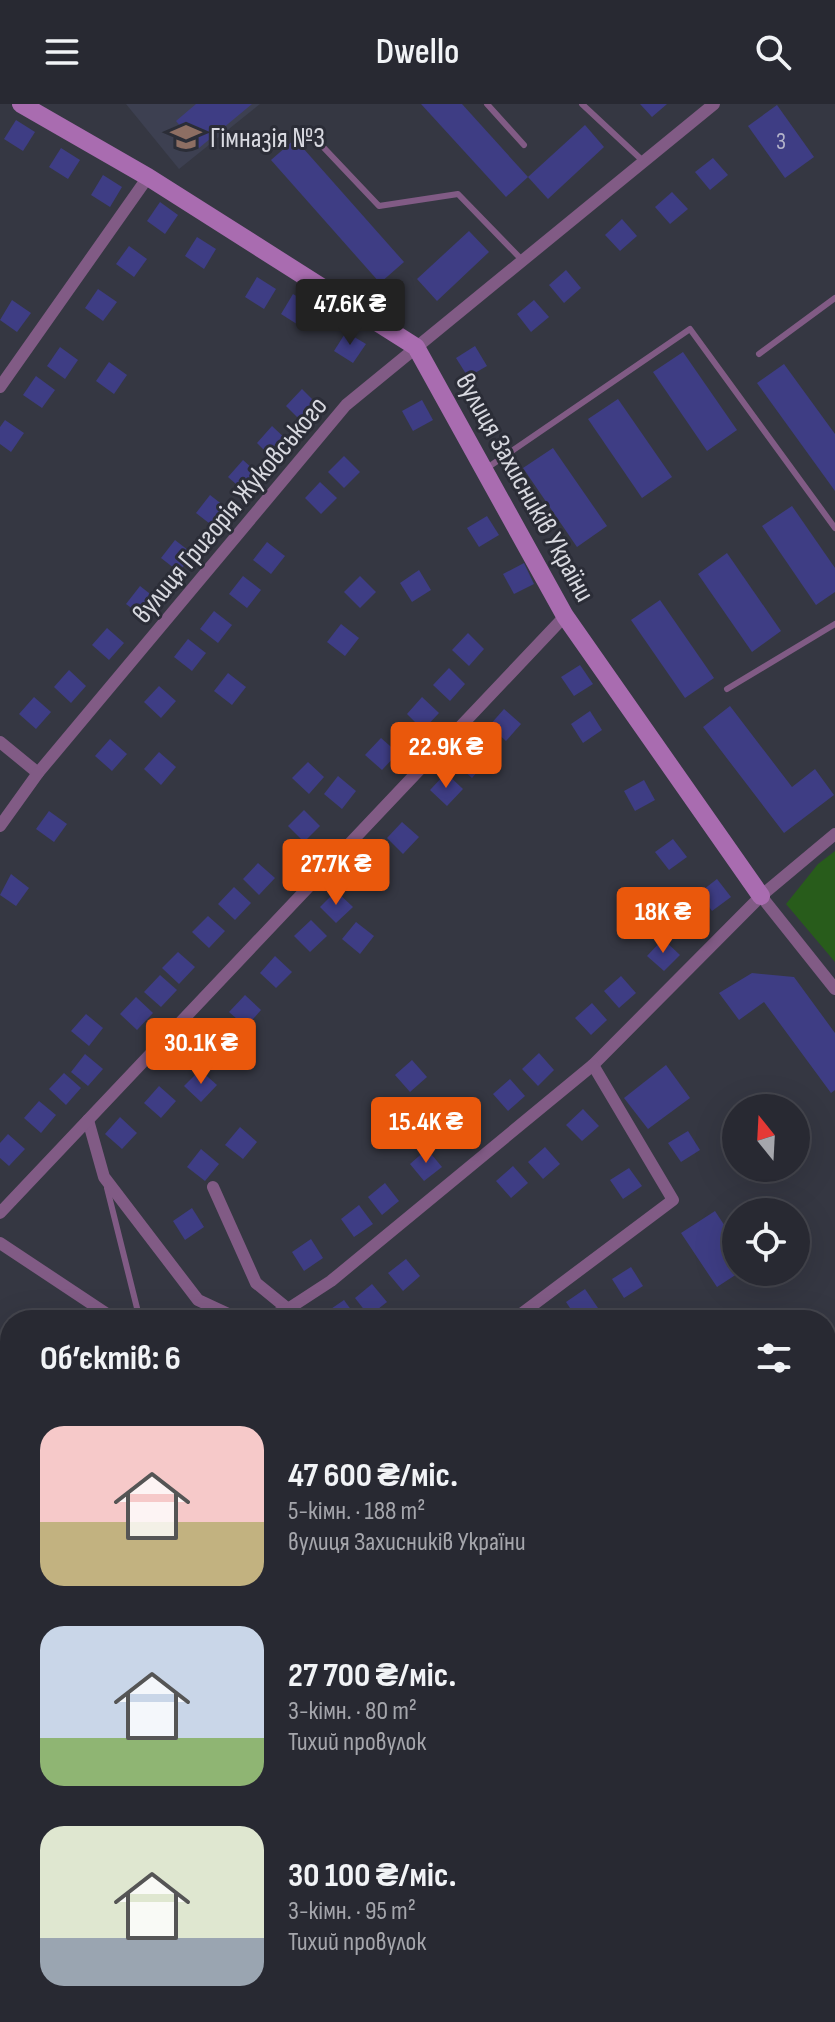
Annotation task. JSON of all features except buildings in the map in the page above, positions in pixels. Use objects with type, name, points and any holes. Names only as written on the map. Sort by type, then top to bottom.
[{"type":"street","name":"вулиця Захисників України","points":[[21,104],[148,177],[416,347],[565,616],[761,896],[835,989]]},
{"type":"street","name":"вулиця Григорія Жуковського","points":[[0,826],[38,773],[346,405],[714,104]]},
{"type":"street","points":[[0,387],[148,177]]},
{"type":"street","points":[[0,1213],[565,616]]},
{"type":"street","points":[[0,742],[38,773]]},
{"type":"street","points":[[213,1187],[256,1283],[288,1309],[331,1281],[593,1065],[761,896],[835,834]]},
{"type":"street","points":[[526,1310],[673,1200],[593,1065]]},
{"type":"street","points":[[88,1120],[104,1177],[198,1300],[220,1310]]},
{"type":"street","points":[[0,1243],[101,1310]]},
{"type":"lane","points":[[487,104],[524,145]]},
{"type":"lane","points":[[582,104],[645,163]]},
{"type":"lane","points":[[307,130],[379,206],[458,194],[523,261]]},
{"type":"lane","points":[[759,354],[835,298]]},
{"type":"lane","points":[[484,470],[690,329],[835,528]]},
{"type":"lane","points":[[727,689],[835,624]]},
{"type":"lane","points":[[104,1177],[137,1310]]},
{"type":"shaded area","name":"Гімназія №3","points":[[126,104],[260,104],[179,169]]},
{"type":"green space","points":[[835,851],[835,962],[786,904],[818,864]]},
{"type":"place","name":"Гімназія №3","points":[[186,137]]}]
